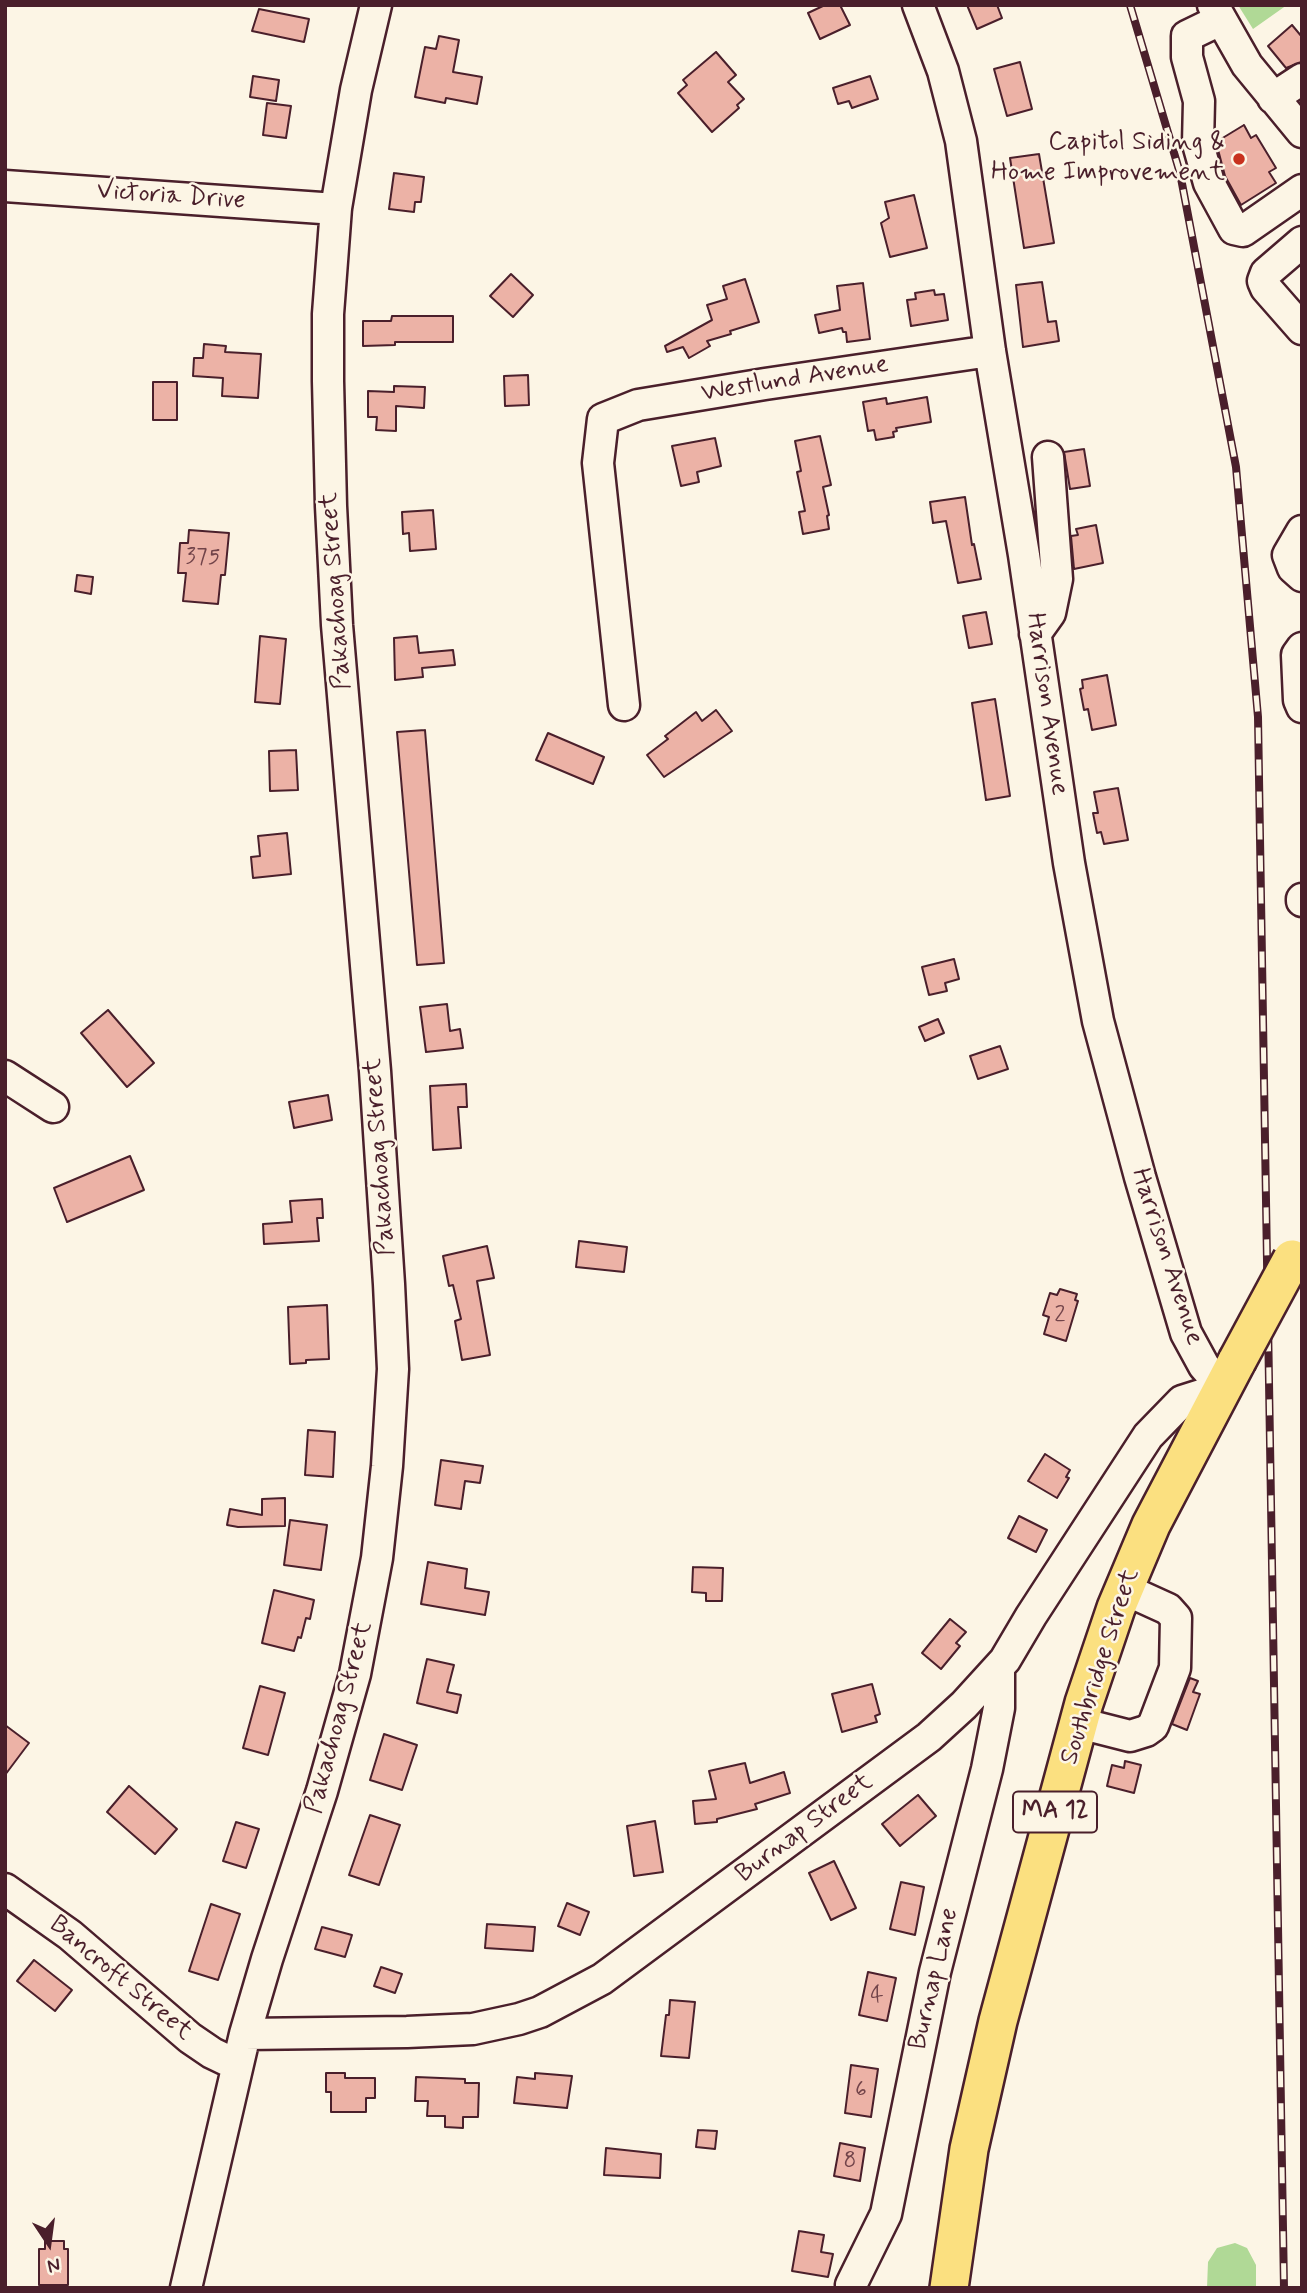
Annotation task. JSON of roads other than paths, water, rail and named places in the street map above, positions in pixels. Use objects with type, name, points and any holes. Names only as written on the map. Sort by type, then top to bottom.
[{"type":"main road","name":"Southbridge Street","points":[[948,2288],[969,2149],[995,2034],[1079,1723],[1124,1588],[1151,1525],[1297,1250]]},
{"type":"street","name":"Pakachoag Street","points":[[186,2288],[245,2034],[322,1791],[355,1674],[380,1538],[392,1401],[390,1284],[376,1084],[337,625],[331,518],[328,314],[336,209],[354,103],[376,5]]},
{"type":"street","name":"Harrison Avenue","points":[[918,5],[943,71],[960,133],[990,351],[1076,905],[1105,1049],[1146,1201],[1186,1333],[1204,1366],[1230,1375]]},
{"type":"street","points":[[1302,132],[1247,65],[1217,13],[1187,36],[1186,57],[1199,101],[1198,144],[1209,183],[1234,229],[1243,231],[1302,190]]},
{"type":"street","points":[[1273,98],[1302,79]]},
{"type":"street","name":"Victoria Drive","points":[[5,186],[336,209]]},
{"type":"street","points":[[1302,242],[1266,273],[1263,281],[1302,330]]},
{"type":"street","name":"Westlund Avenue","points":[[624,705],[598,463],[603,419],[638,405],[990,351]]},
{"type":"street","points":[[1035,634],[1050,613],[1057,579],[1048,457]]},
{"type":"street","points":[[1302,530],[1288,555],[1293,568],[1302,576]]},
{"type":"street","points":[[1302,648],[1297,655],[1299,700],[1302,706]]},
{"type":"street","points":[[5,1076],[53,1107]]},
{"type":"street","name":"Burnap Street","points":[[245,2034],[451,2031],[519,2019],[556,2005],[631,1959],[918,1745],[964,1704],[999,1667],[1148,1436],[1182,1401],[1230,1375]]},
{"type":"street","points":[[1079,1723],[1130,1736],[1146,1731],[1153,1726],[1175,1668],[1176,1618],[1168,1609],[1124,1588]]},
{"type":"street","name":"Burnap Lane","points":[[851,2285],[886,2214],[935,1972],[987,1769],[999,1708],[999,1667]]},
{"type":"street","name":"Bancroft Street","points":[[5,1889],[79,1942],[190,2038],[237,2065]]},
{"type":"railway","points":[[1130,5],[1180,173],[1236,467],[1258,717],[1284,2288]]},
{"type":"place","name":"Capitol Siding & Home Improvement","points":[[1239,159]]}]
